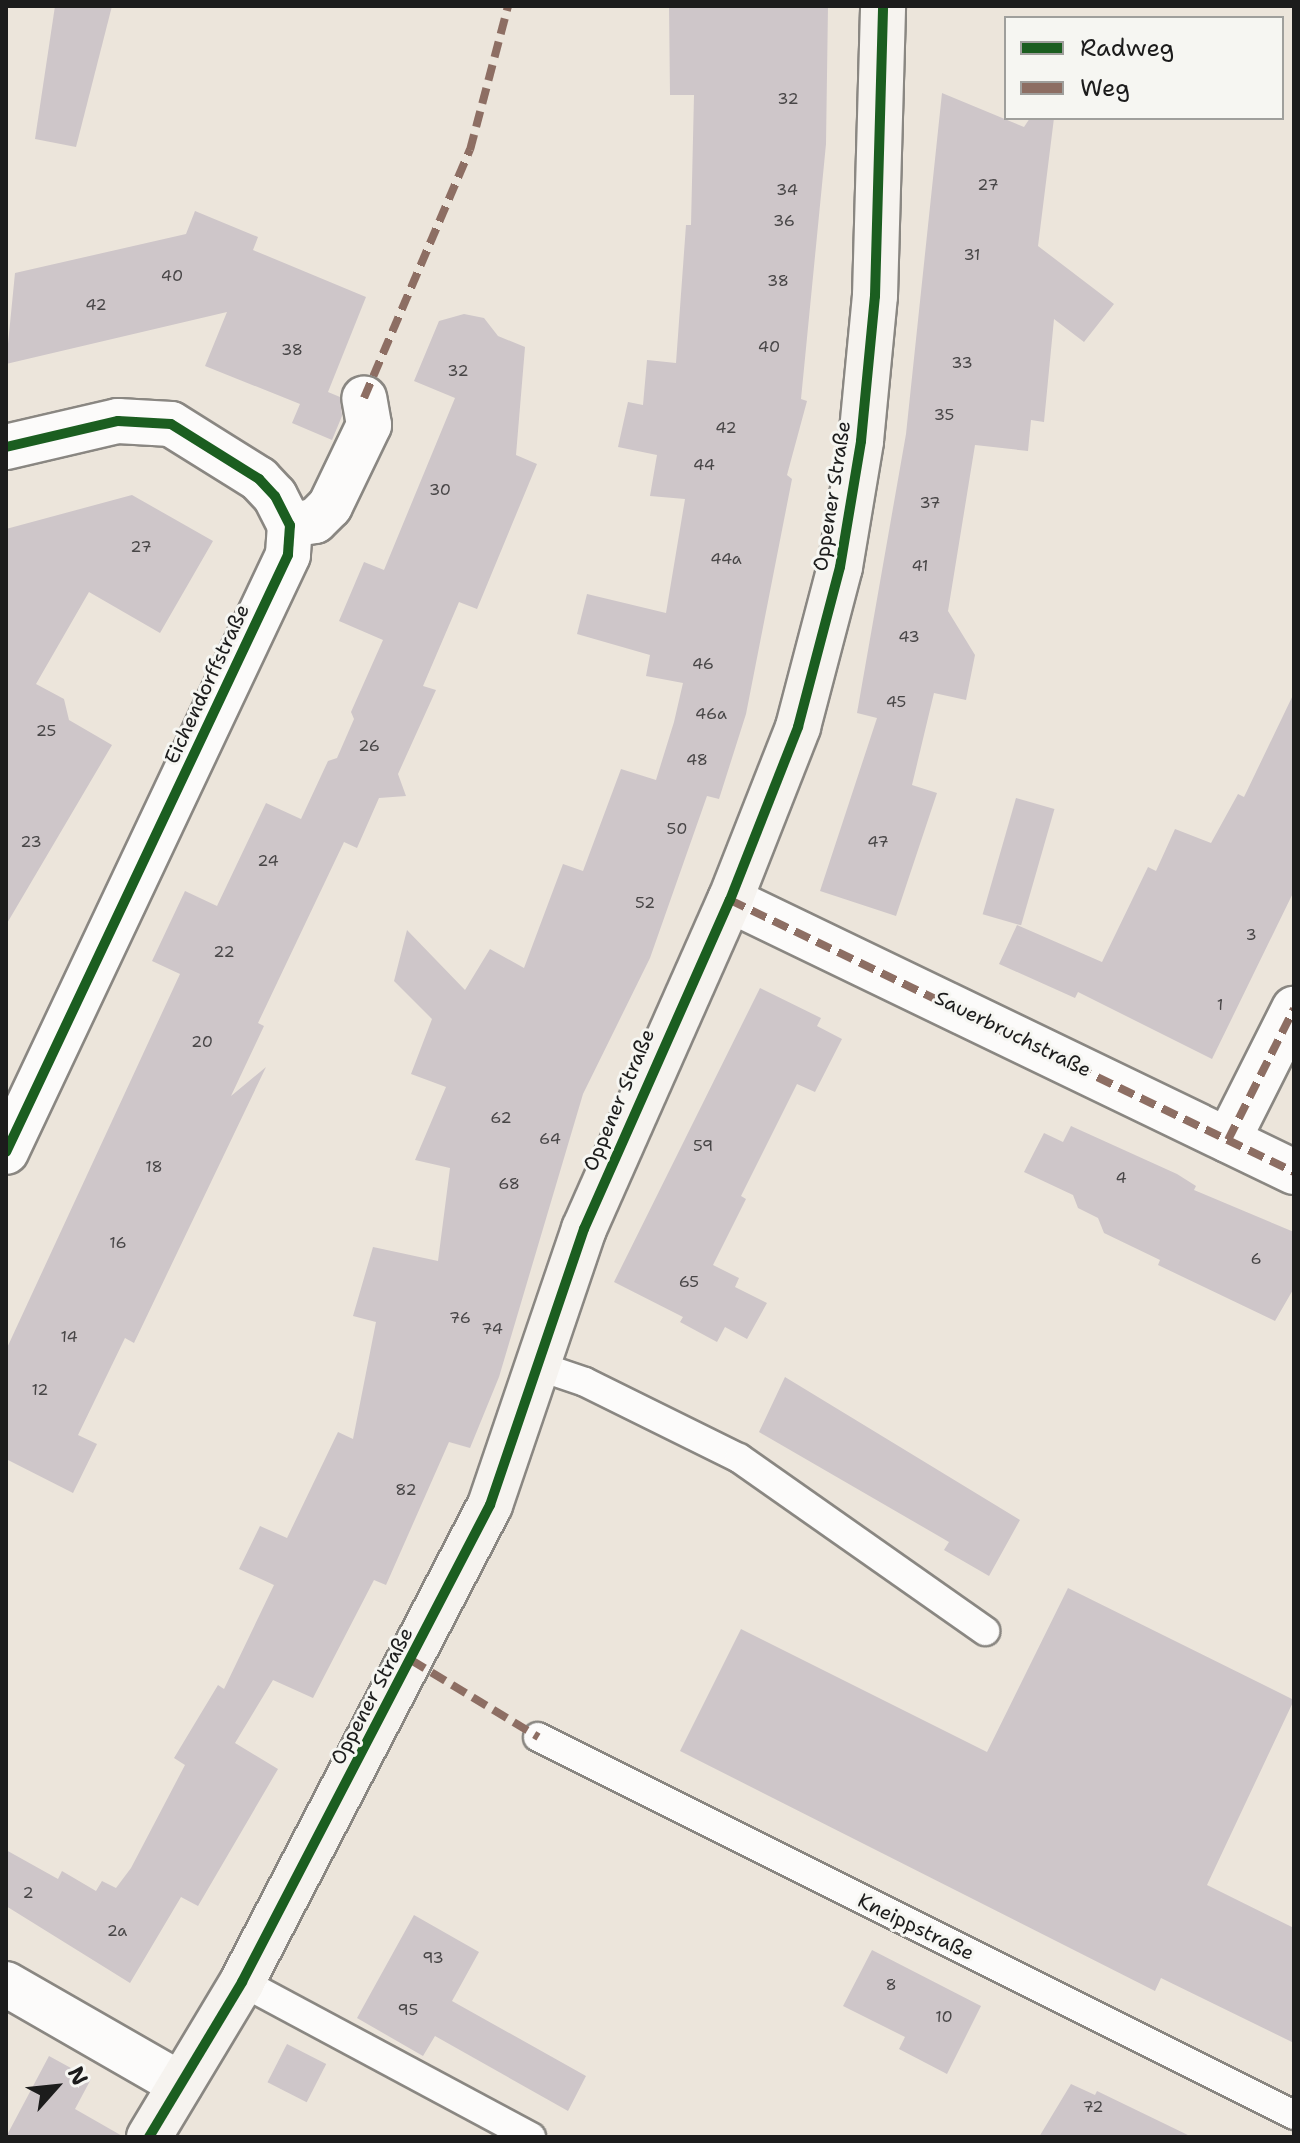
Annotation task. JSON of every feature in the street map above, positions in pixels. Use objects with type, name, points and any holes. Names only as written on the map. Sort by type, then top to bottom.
[{"type":"street","name":"Oppener Straße","points":[[149,2137],[242,1982],[483,1519],[541,1367],[584,1229],[730,900],[798,727],[840,567],[861,441],[875,296],[883,6]]},
{"type":"street","points":[[6,447],[118,421],[171,424],[259,479],[275,496],[290,525],[315,521],[330,506],[369,425],[364,398]]},
{"type":"street","name":"Eichendorffstraße","points":[[6,1152],[288,555],[290,525]]},
{"type":"street","name":"Sauerbruchstraße","points":[[730,900],[1294,1172]]},
{"type":"street","points":[[1228,1140],[1294,1009]]},
{"type":"street","points":[[6,1984],[180,2084]]},
{"type":"lane","points":[[541,1367],[585,1382],[739,1458],[985,1631]]},
{"type":"lane","name":"Kneippstraße","points":[[538,1737],[1294,2115]]},
{"type":"lane","points":[[242,1982],[531,2137]]},
{"type":"building","points":[[55,6],[112,6],[76,147],[35,139]]},
{"type":"building","points":[[669,6],[828,6],[826,144],[801,399],[807,401],[787,475],[792,479],[746,714],[719,799],[707,796],[650,958],[583,1094],[499,1377],[470,1448],[449,1442],[386,1585],[374,1580],[313,1698],[273,1680],[235,1743],[278,1769],[198,1906],[181,1897],[130,1983],[6,1906],[6,1850],[58,1879],[62,1871],[96,1891],[102,1881],[116,1888],[131,1868],[185,1765],[174,1758],[218,1685],[224,1689],[274,1585],[239,1569],[260,1526],[287,1538],[338,1432],[353,1439],[376,1322],[353,1316],[373,1247],[438,1261],[450,1168],[415,1160],[446,1087],[411,1074],[432,1019],[394,981],[407,930],[465,990],[490,949],[524,968],[563,864],[583,871],[621,769],[656,780],[674,722],[683,683],[646,676],[650,655],[577,634],[587,594],[666,613],[685,499],[650,496],[657,455],[618,447],[628,402],[643,405],[647,360],[676,363],[686,225],[691,225],[694,95],[670,95]]},
{"type":"building","points":[[942,93],[1024,127],[1029,120],[1054,120],[1038,246],[1114,304],[1084,342],[1054,319],[1044,422],[1031,420],[1028,451],[975,445],[948,611],[975,655],[966,700],[934,693],[912,785],[937,793],[896,916],[820,891],[877,718],[857,713],[906,434]]},
{"type":"building","points":[[195,211],[258,237],[253,250],[366,297],[328,392],[340,397],[342,416],[332,440],[292,423],[300,404],[205,366],[227,312],[6,364],[15,273],[186,234]]},
{"type":"building","points":[[464,314],[484,318],[498,336],[525,347],[516,455],[537,464],[477,609],[459,602],[423,686],[436,690],[398,774],[406,796],[379,798],[357,848],[344,842],[258,1023],[264,1026],[231,1096],[266,1067],[134,1343],[125,1338],[78,1435],[97,1444],[73,1493],[6,1459],[6,1350],[180,974],[152,961],[185,891],[217,906],[266,803],[301,819],[328,761],[337,758],[354,719],[351,712],[383,640],[339,621],[364,562],[384,570],[455,398],[414,381],[439,321]]},
{"type":"building","points":[[132,495],[213,541],[160,633],[89,592],[36,684],[64,699],[69,720],[112,745],[6,925],[6,529]]},
{"type":"building","points":[[1294,693],[1294,891],[1212,1059],[1078,992],[1075,998],[999,964],[1017,925],[1102,962],[1148,867],[1156,871],[1175,829],[1211,843],[1238,794],[1244,797]]},
{"type":"building","points":[[1016,798],[1054,809],[1021,925],[983,914]]},
{"type":"building","points":[[760,988],[821,1018],[817,1026],[842,1039],[815,1092],[797,1084],[741,1196],[746,1199],[713,1265],[739,1278],[735,1287],[767,1303],[747,1339],[725,1327],[717,1342],[680,1322],[683,1317],[614,1282]]},
{"type":"building","points":[[1071,1126],[1177,1174],[1196,1186],[1194,1190],[1294,1232],[1294,1288],[1275,1321],[1158,1265],[1160,1260],[1104,1233],[1098,1218],[1078,1208],[1073,1195],[1024,1172],[1044,1133],[1063,1142]]},
{"type":"building","points":[[785,1377],[1020,1520],[989,1576],[944,1550],[949,1542],[759,1432]]},
{"type":"building","points":[[1068,1588],[1294,1700],[1207,1885],[1294,1928],[1294,2043],[1161,1978],[1155,1991],[680,1751],[741,1629],[987,1752]]},
{"type":"building","points":[[414,1915],[479,1952],[452,2001],[586,2076],[568,2111],[435,2036],[423,2056],[357,2018]]},
{"type":"building","points":[[872,1950],[981,2006],[947,2074],[899,2049],[905,2037],[843,2006]]},
{"type":"building","points":[[287,2044],[326,2064],[307,2102],[267,2082]]},
{"type":"building","points":[[49,2056],[91,2079],[75,2109],[124,2137],[6,2137]]},
{"type":"building","points":[[1071,2084],[1095,2095],[1097,2091],[1192,2137],[1039,2137]]},
{"type":"marked path","points":[[364,398],[470,150],[508,6]]},
{"type":"marked path","points":[[730,900],[1294,1172]]},
{"type":"marked path","points":[[1228,1140],[1294,1009]]},
{"type":"marked path","points":[[411,1660],[538,1737]]},
{"type":"cycle path","points":[[149,2137],[242,1982],[490,1505],[584,1229],[730,900],[798,727],[840,567],[861,441],[875,296],[883,6]]},
{"type":"cycle path","points":[[6,447],[118,421],[171,424],[259,479],[275,496],[290,525],[288,555],[6,1152]]}]
